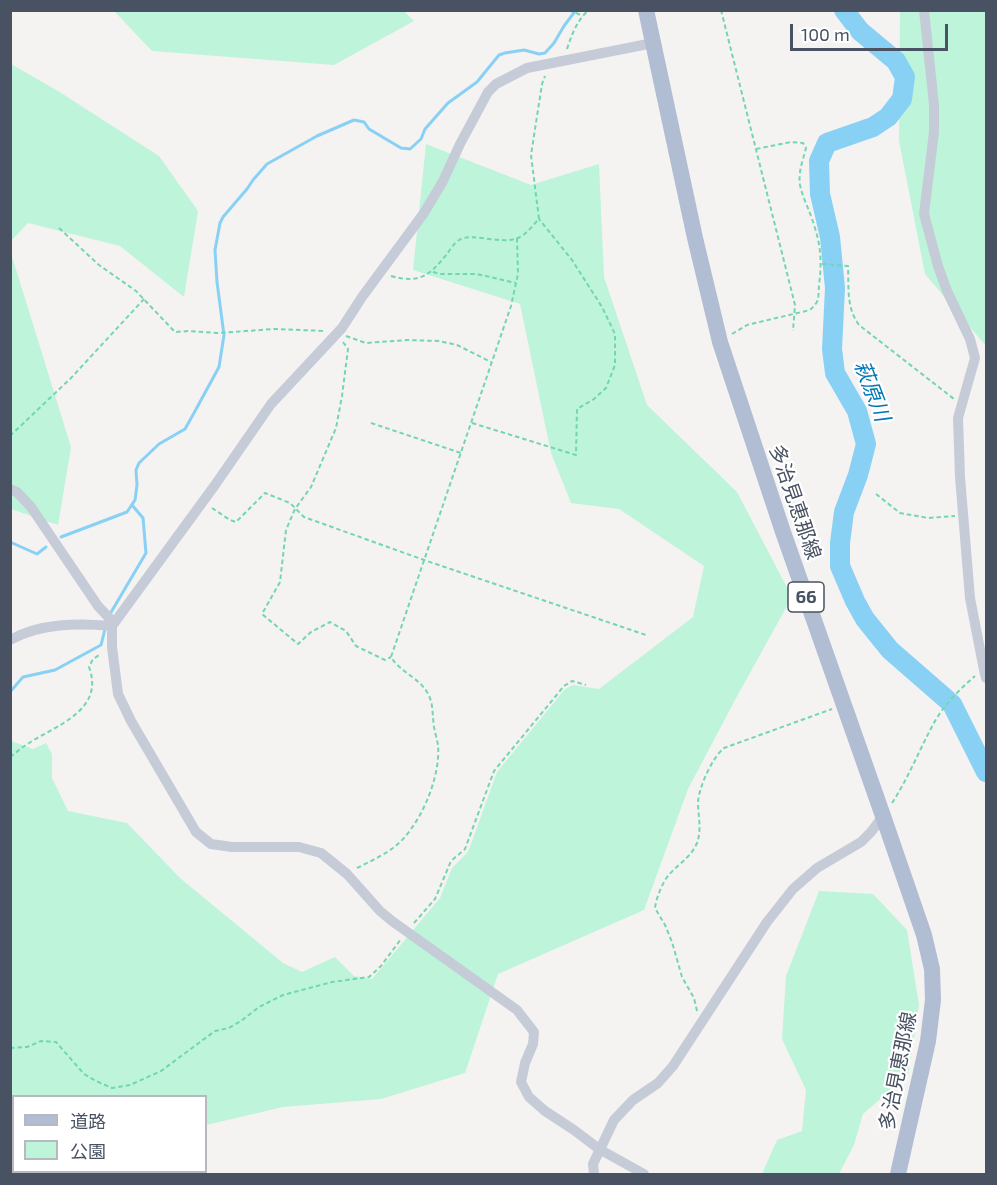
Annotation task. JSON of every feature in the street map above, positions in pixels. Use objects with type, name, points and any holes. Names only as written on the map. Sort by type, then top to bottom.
[{"type":"main road","name":"多治見恵那線","points":[[647,14],[695,238],[720,342],[783,532],[924,935],[932,969],[933,1000],[928,1041],[898,1174]]},
{"type":"street","points":[[924,10],[934,105],[934,132],[924,214],[938,266],[970,339],[975,358],[958,418],[970,598],[985,674]]},
{"type":"street","points":[[644,1174],[599,1149],[529,1097],[521,1082],[525,1063],[533,1044],[534,1032],[517,1010],[380,911],[347,874],[321,853],[299,847],[232,847],[211,844],[196,832],[131,721],[118,694],[111,648],[113,624],[271,404],[336,334],[424,213],[443,181],[488,92],[496,84],[527,68],[653,43]]},
{"type":"street","points":[[10,489],[31,507],[98,606],[113,624]]},
{"type":"street","points":[[10,640],[21,634],[61,625],[113,624]]},
{"type":"street","points":[[594,1174],[593,1164],[614,1120],[633,1100],[658,1083],[673,1066],[767,922],[793,889],[817,868],[861,842],[883,816]]},
{"type":"path","points":[[471,423],[576,455],[577,410],[606,388],[615,364],[615,334],[602,307],[572,260],[539,219],[531,155],[542,84],[546,74],[559,62],[567,50],[576,25],[589,10]]},
{"type":"path","points":[[721,10],[795,304],[793,332]]},
{"type":"path","points":[[570,11],[583,16]]},
{"type":"path","points":[[720,342],[747,325],[810,310],[817,304],[822,264],[814,224],[802,195],[800,182],[800,171],[806,148],[803,144],[791,142],[756,149]]},
{"type":"path","points":[[380,272],[407,280],[423,276],[431,272],[458,240],[469,236],[511,240],[521,237],[539,219]]},
{"type":"path","points":[[59,228],[99,265],[136,291],[175,332],[217,333],[275,329],[326,331],[366,343],[407,340],[439,341],[457,345],[492,363]]},
{"type":"path","points":[[336,334],[348,349],[336,428],[311,487],[296,509],[286,530],[280,582],[262,614],[298,644],[311,632],[330,622],[346,632],[356,646],[385,660],[391,657],[511,306],[518,274],[517,238]]},
{"type":"path","points":[[822,264],[848,266],[850,307],[852,316],[859,325],[951,398],[962,403]]},
{"type":"path","points":[[431,272],[477,274],[516,283]]},
{"type":"path","points":[[10,436],[71,378],[144,299]]},
{"type":"path","points":[[371,423],[461,453]]},
{"type":"path","points":[[203,501],[236,522],[265,493],[290,503],[304,517],[646,635]]},
{"type":"path","points":[[876,494],[900,513],[928,518],[963,516]]},
{"type":"path","points":[[10,757],[81,710],[89,699],[92,685],[89,667],[93,659],[111,648]]},
{"type":"path","points":[[347,874],[393,848],[406,836],[419,816],[430,792],[437,767],[438,746],[432,702],[426,689],[395,664],[391,657]]},
{"type":"path","points":[[883,816],[900,791],[936,719],[961,688],[977,673],[985,674]]},
{"type":"path","points":[[10,1048],[27,1047],[41,1041],[56,1042],[84,1074],[96,1082],[112,1088],[130,1085],[161,1071],[215,1031],[229,1028],[259,1007],[283,995],[332,982],[369,977],[381,966],[406,931],[435,899],[451,861],[465,849],[494,771],[564,686],[572,681],[586,685]]},
{"type":"path","points":[[697,1028],[694,998],[682,977],[665,925],[655,909],[663,882],[686,860],[696,844],[700,825],[698,801],[701,786],[717,753],[724,748],[844,704]]},
{"type":"green space","points":[[403,10],[414,21],[334,65],[152,51],[114,11]]},
{"type":"green space","points":[[900,11],[986,11],[986,346],[925,274],[899,141]]},
{"type":"green space","points":[[11,64],[58,91],[159,156],[198,211],[184,297],[120,246],[28,223],[11,241]]},
{"type":"green space","points":[[426,144],[531,185],[599,164],[604,277],[647,405],[737,492],[792,597],[688,789],[644,910],[498,974],[465,1073],[381,1099],[283,1107],[207,1125],[207,1095],[12,1095],[12,1173],[188,1173],[11,1174],[11,741],[33,749],[46,743],[52,754],[52,778],[68,811],[127,823],[180,878],[283,963],[302,972],[335,957],[354,976],[372,979],[440,898],[452,868],[468,852],[497,772],[565,689],[573,685],[599,689],[693,617],[704,566],[619,509],[571,503],[551,453],[520,304],[413,270]]},
{"type":"green space","points":[[10,250],[71,447],[58,525],[11,509]]},
{"type":"green space","points":[[819,891],[873,894],[907,930],[919,1005],[908,1075],[863,1114],[854,1145],[839,1174],[762,1174],[777,1140],[802,1131],[806,1090],[782,1039],[786,976]]},
{"type":"waterway","points":[[61,537],[127,512],[135,500],[136,470],[139,463],[159,444],[185,429],[194,413],[219,367],[224,335],[215,250],[220,223],[267,164],[317,136],[354,120],[364,122],[369,129],[401,148],[410,149],[421,139],[425,129],[448,103],[477,82],[499,55],[524,50],[539,54],[545,53],[576,10]]},
{"type":"waterway","name":"萩原川","points":[[844,10],[860,31],[896,61],[905,77],[902,99],[888,117],[873,127],[827,143],[819,161],[820,194],[830,237],[835,288],[832,349],[835,373],[857,411],[866,444],[858,475],[844,512],[840,566],[865,619],[890,650],[952,704],[986,772]]},
{"type":"waterway","points":[[110,614],[146,553],[143,518],[132,505]]},
{"type":"waterway","points":[[10,542],[37,554],[46,547]]},
{"type":"waterway","points":[[10,692],[23,677],[55,670],[101,645],[105,629]]}]
